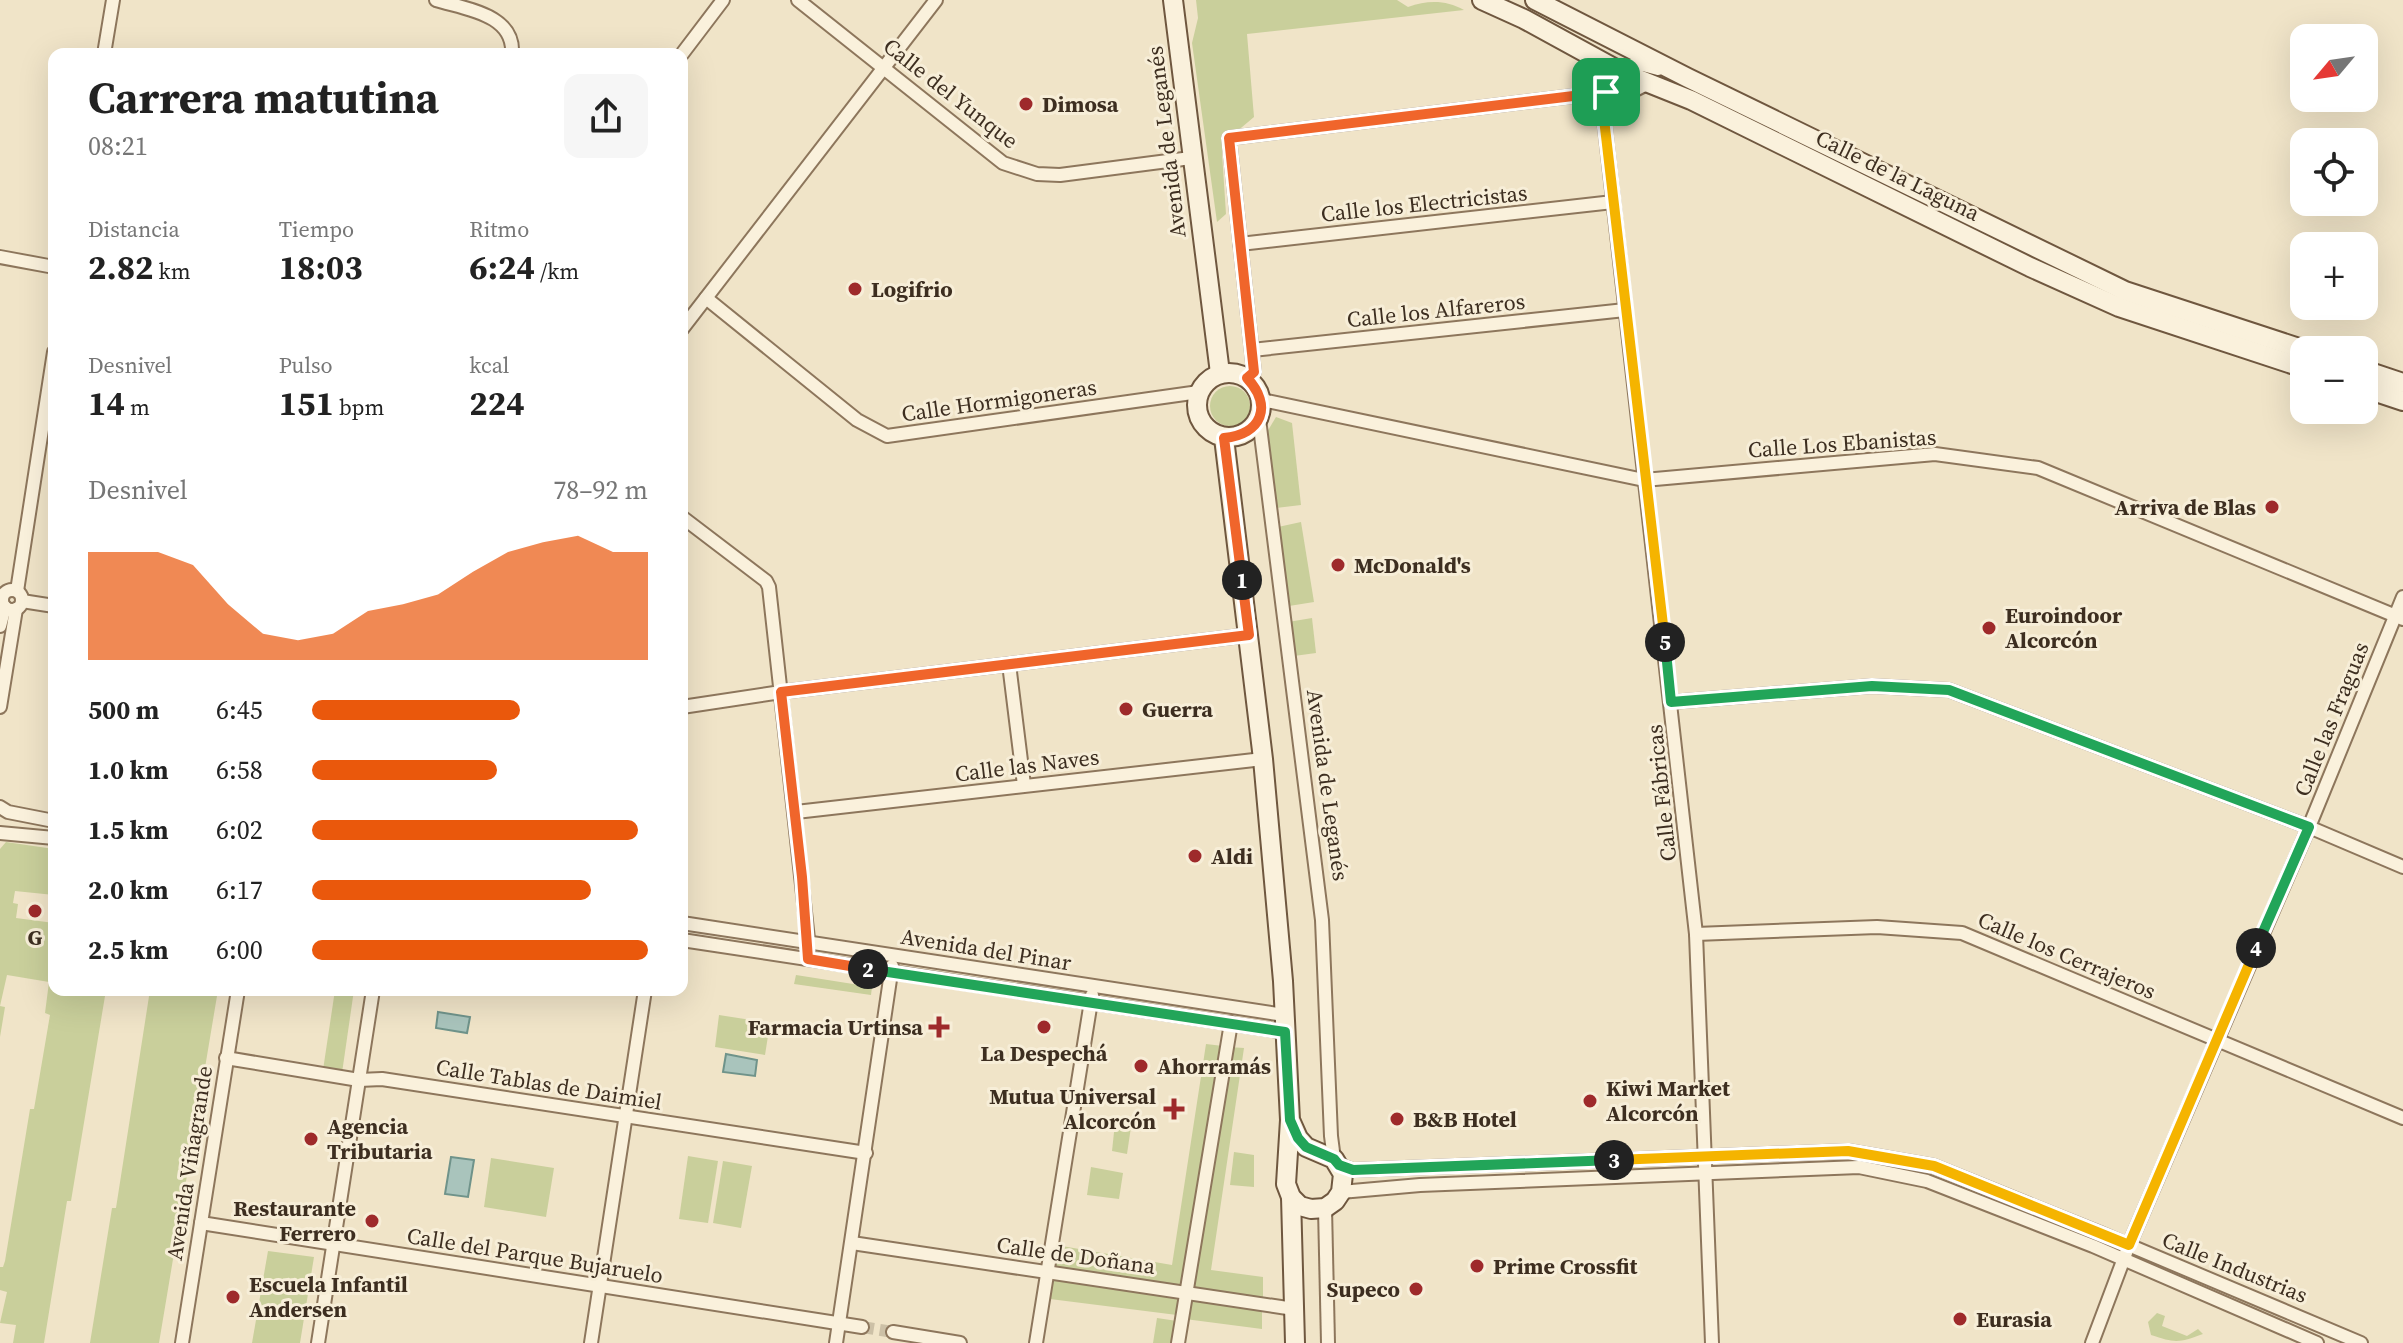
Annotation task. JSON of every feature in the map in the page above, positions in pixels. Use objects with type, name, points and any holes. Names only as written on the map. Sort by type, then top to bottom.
[{"type":"street","points":[[105,48],[113,0]]},
{"type":"street","points":[[436,0],[496,19],[504,26],[511,48]]},
{"type":"street","points":[[687,48],[723,0]]},
{"type":"street","name":"Calle del Yunque","points":[[798,0],[1003,163],[1037,174],[1060,175],[1191,158]]},
{"type":"street","points":[[688,321],[936,0]]},
{"type":"street","name":"Avenida de Leganés","points":[[1173,0],[1220,373]]},
{"type":"street","name":"Calle de la Laguna","points":[[1482,0],[1524,19],[1621,72],[1691,100],[2030,267],[2119,307],[2290,363]]},
{"type":"street","name":"Calle de la Laguna","points":[[1535,0],[2125,291],[2290,345]]},
{"type":"street","points":[[1247,378],[1254,372],[1229,138],[1606,92],[1621,72],[1632,65],[1683,75]]},
{"type":"street","points":[[1605,127],[1617,99],[1647,84]]},
{"type":"street","name":"Calle Fábricas","points":[[1606,92],[1605,127],[1613,202],[1696,934],[1712,1343]]},
{"type":"street","name":"Calle los Electricistas","points":[[1240,244],[1613,202]]},
{"type":"street","points":[[0,257],[48,266]]},
{"type":"street","name":"Calle Hormigoneras","points":[[706,298],[857,420],[887,436],[1199,392]]},
{"type":"street","name":"Calle los Alfareros","points":[[1252,350],[1625,310]]},
{"type":"street","points":[[1220,373],[1237,373],[1247,378],[1258,389],[1262,400],[1259,419],[1247,432],[1224,438],[1203,425],[1198,415],[1199,392],[1211,377],[1220,373]]},
{"type":"street","points":[[2378,375],[2403,383]]},
{"type":"street","points":[[2378,393],[2403,401]]},
{"type":"street","name":"Calle Los Ebanistas","points":[[1262,400],[1644,480],[1935,454],[2038,468],[2399,618]]},
{"type":"street","name":"Avenida de Leganés","points":[[1259,419],[1285,647],[1322,920],[1331,1159]]},
{"type":"street","points":[[0,707],[10,600],[48,436]]},
{"type":"street","points":[[1224,438],[1263,759],[1285,1023],[1290,1120],[1286,1184],[1291,1197],[1295,1343]]},
{"type":"street","points":[[688,522],[766,581],[769,587],[796,812],[808,959]]},
{"type":"street","name":"Calle las Fraguas","points":[[2092,1343],[2123,1258],[2399,618],[2403,597]]},
{"type":"street","points":[[10,600],[48,605]]},
{"type":"street","points":[[0,626],[10,600]]},
{"type":"street","points":[[688,706],[1249,635]]},
{"type":"street","points":[[1009,664],[1024,785]]},
{"type":"street","points":[[1671,702],[1872,686],[1949,690],[2309,827],[2403,867]]},
{"type":"street","name":"Calle las Naves","points":[[796,812],[1263,759]]},
{"type":"street","points":[[48,820],[0,810],[0,831],[48,837]]},
{"type":"street","name":"Avenida del Pinar","points":[[688,924],[1093,986],[1285,1023]]},
{"type":"street","name":"Calle los Cerrajeros","points":[[1696,934],[1877,927],[1962,933],[2403,1118]]},
{"type":"street","name":"Avenida del Pinar","points":[[688,941],[1231,1023],[1285,1023]]},
{"type":"street","points":[[836,1343],[894,955]]},
{"type":"street","points":[[1036,1343],[1093,986]]},
{"type":"street","name":"Avenida Viñagrande","points":[[182,1343],[237,996]]},
{"type":"street","points":[[318,1343],[372,996]]},
{"type":"street","points":[[591,1343],[644,996]]},
{"type":"street","points":[[1178,1343],[1231,1023]]},
{"type":"street","name":"Calle Tablas de Daimiel","points":[[226,1058],[866,1153]]},
{"type":"street","points":[[1290,1120],[1306,1147],[1331,1159],[1344,1183],[1335,1201],[1300,1222],[1293,1236]]},
{"type":"street","name":"Calle Industrias","points":[[1331,1159],[1353,1170],[1833,1151],[1934,1166],[2361,1343]]},
{"type":"street","points":[[1288,1170],[1295,1159],[1307,1153],[1331,1159]]},
{"type":"street","name":"Calle Industrias","points":[[1341,1192],[1407,1186],[1859,1167],[1927,1181],[2123,1258],[2317,1343]]},
{"type":"street","points":[[1291,1197],[1300,1206],[1318,1209]]},
{"type":"street","points":[[1318,1209],[1328,1343]]},
{"type":"street","name":"Calle del Parque Bujaruelo","points":[[201,1223],[862,1327]]},
{"type":"street","name":"Calle de Doñana","points":[[852,1243],[1294,1309]]},
{"type":"street","points":[[893,1332],[960,1343]]},
{"type":"green space","points":[[1196,0],[1397,0],[1408,7],[1437,2],[1464,10],[1247,34],[1254,117],[1229,138],[1222,153],[1226,214],[1217,222],[1192,43],[1198,18]]},
{"type":"green space","points":[[1230,386],[1244,392],[1250,406],[1244,420],[1230,426],[1216,420],[1210,406],[1216,392]]},
{"type":"green space","points":[[1276,417],[1292,423],[1301,505],[1276,508],[1267,432]]},
{"type":"green space","points":[[1301,522],[1314,602],[1289,606],[1278,527]]},
{"type":"green space","points":[[1312,618],[1316,653],[1294,656],[1288,622]]},
{"type":"green space","points":[[6,842],[48,848],[48,894],[15,891],[13,903],[18,904],[16,918],[48,922],[48,982],[7,975],[0,1006],[0,849]]},
{"type":"green space","points":[[796,975],[872,987],[871,995],[794,984]]},
{"type":"green space","points":[[48,990],[48,996],[105,996],[44,1343],[13,1343],[16,1325],[0,1323],[7,1292],[0,1290],[0,1267],[5,1261],[30,1109],[34,1109],[50,1015],[45,1013]]},
{"type":"green space","points":[[149,996],[217,996],[159,1343],[90,1343],[112,1208],[116,1208]]},
{"type":"green space","points":[[334,996],[353,996],[342,1073],[323,1070]]},
{"type":"green space","points":[[0,1006],[5,1007],[0,1037]]},
{"type":"green space","points":[[719,1015],[770,1023],[765,1055],[715,1047]]},
{"type":"green space","points":[[1206,1044],[1223,1046],[1182,1286],[1053,1268],[1056,1245],[1172,1265]]},
{"type":"green space","points":[[1229,1047],[1244,1048],[1211,1270],[1263,1277],[1263,1299],[1191,1288]]},
{"type":"green space","points":[[1115,1123],[1131,1127],[1127,1154],[1112,1151]]},
{"type":"green space","points":[[1234,1152],[1254,1155],[1254,1187],[1230,1185]]},
{"type":"green space","points":[[688,1156],[718,1161],[708,1223],[679,1219]]},
{"type":"green space","points":[[491,1158],[554,1168],[546,1217],[484,1207]]},
{"type":"green space","points":[[723,1161],[752,1166],[741,1228],[713,1223]]},
{"type":"green space","points":[[1091,1167],[1123,1173],[1119,1199],[1087,1195]]},
{"type":"green space","points":[[268,1251],[314,1257],[300,1343],[252,1343]]},
{"type":"green space","points":[[1053,1277],[1181,1296],[1177,1315],[1050,1299]]},
{"type":"green space","points":[[1189,1296],[1262,1308],[1262,1329],[1185,1319]]},
{"type":"green space","points":[[2157,1313],[2165,1316],[2162,1326],[2187,1336],[2198,1329],[2203,1334],[2177,1341],[2151,1335],[2148,1322]]},
{"type":"green space","points":[[1157,1318],[1177,1321],[1174,1343],[1153,1343]]},
{"type":"water","points":[[438,1012],[470,1017],[467,1033],[436,1028]]},
{"type":"water","points":[[726,1054],[757,1060],[755,1076],[723,1072]]},
{"type":"water","points":[[451,1157],[474,1160],[468,1197],[445,1194]]},
{"type":"tunnel","points":[[862,1327],[893,1332]]},
{"type":"place","name":"Dimosa","points":[[1026,104]]},
{"type":"place","name":"Logifrio","points":[[855,289]]},
{"type":"place","name":"Arriva de Blas","points":[[2272,507]]},
{"type":"place","name":"McDonald's","points":[[1338,565]]},
{"type":"place","name":"Euroindoor Alcorcón","points":[[1989,628]]},
{"type":"place","name":"Guerra","points":[[1126,709]]},
{"type":"place","name":"Aldi","points":[[1195,856]]},
{"type":"place","name":"G","points":[[35,911]]},
{"type":"place","name":"Farmacia Urtinsa","points":[[939,1027]]},
{"type":"place","name":"La Despechá","points":[[1044,1027]]},
{"type":"place","name":"Ahorramás","points":[[1141,1066]]},
{"type":"place","name":"Kiwi Market Alcorcón","points":[[1590,1101]]},
{"type":"place","name":"Mutua Universal Alcorcón","points":[[1174,1109]]},
{"type":"place","name":"B&B Hotel","points":[[1397,1119]]},
{"type":"place","name":"Agencia Tributaria","points":[[311,1139]]},
{"type":"place","name":"Restaurante Ferrero","points":[[372,1221]]},
{"type":"place","name":"Prime Crossfit","points":[[1477,1266]]},
{"type":"place","name":"Supeco","points":[[1416,1289]]},
{"type":"place","name":"Escuela Infantil Andersen","points":[[233,1297]]},
{"type":"place","name":"Eurasia","points":[[1960,1319]]},
{"type":"route","points":[[1606,92],[1604,119],[1671,702],[1872,686],[1949,690],[2309,827],[2129,1245],[1934,1166],[1848,1151],[1353,1170],[1306,1147],[1298,1138],[1290,1120],[1285,1032],[808,959],[796,812],[781,692],[1249,635],[1224,438],[1239,436],[1256,425],[1262,400],[1258,389],[1247,378],[1254,372],[1229,138],[1606,92]]}]
